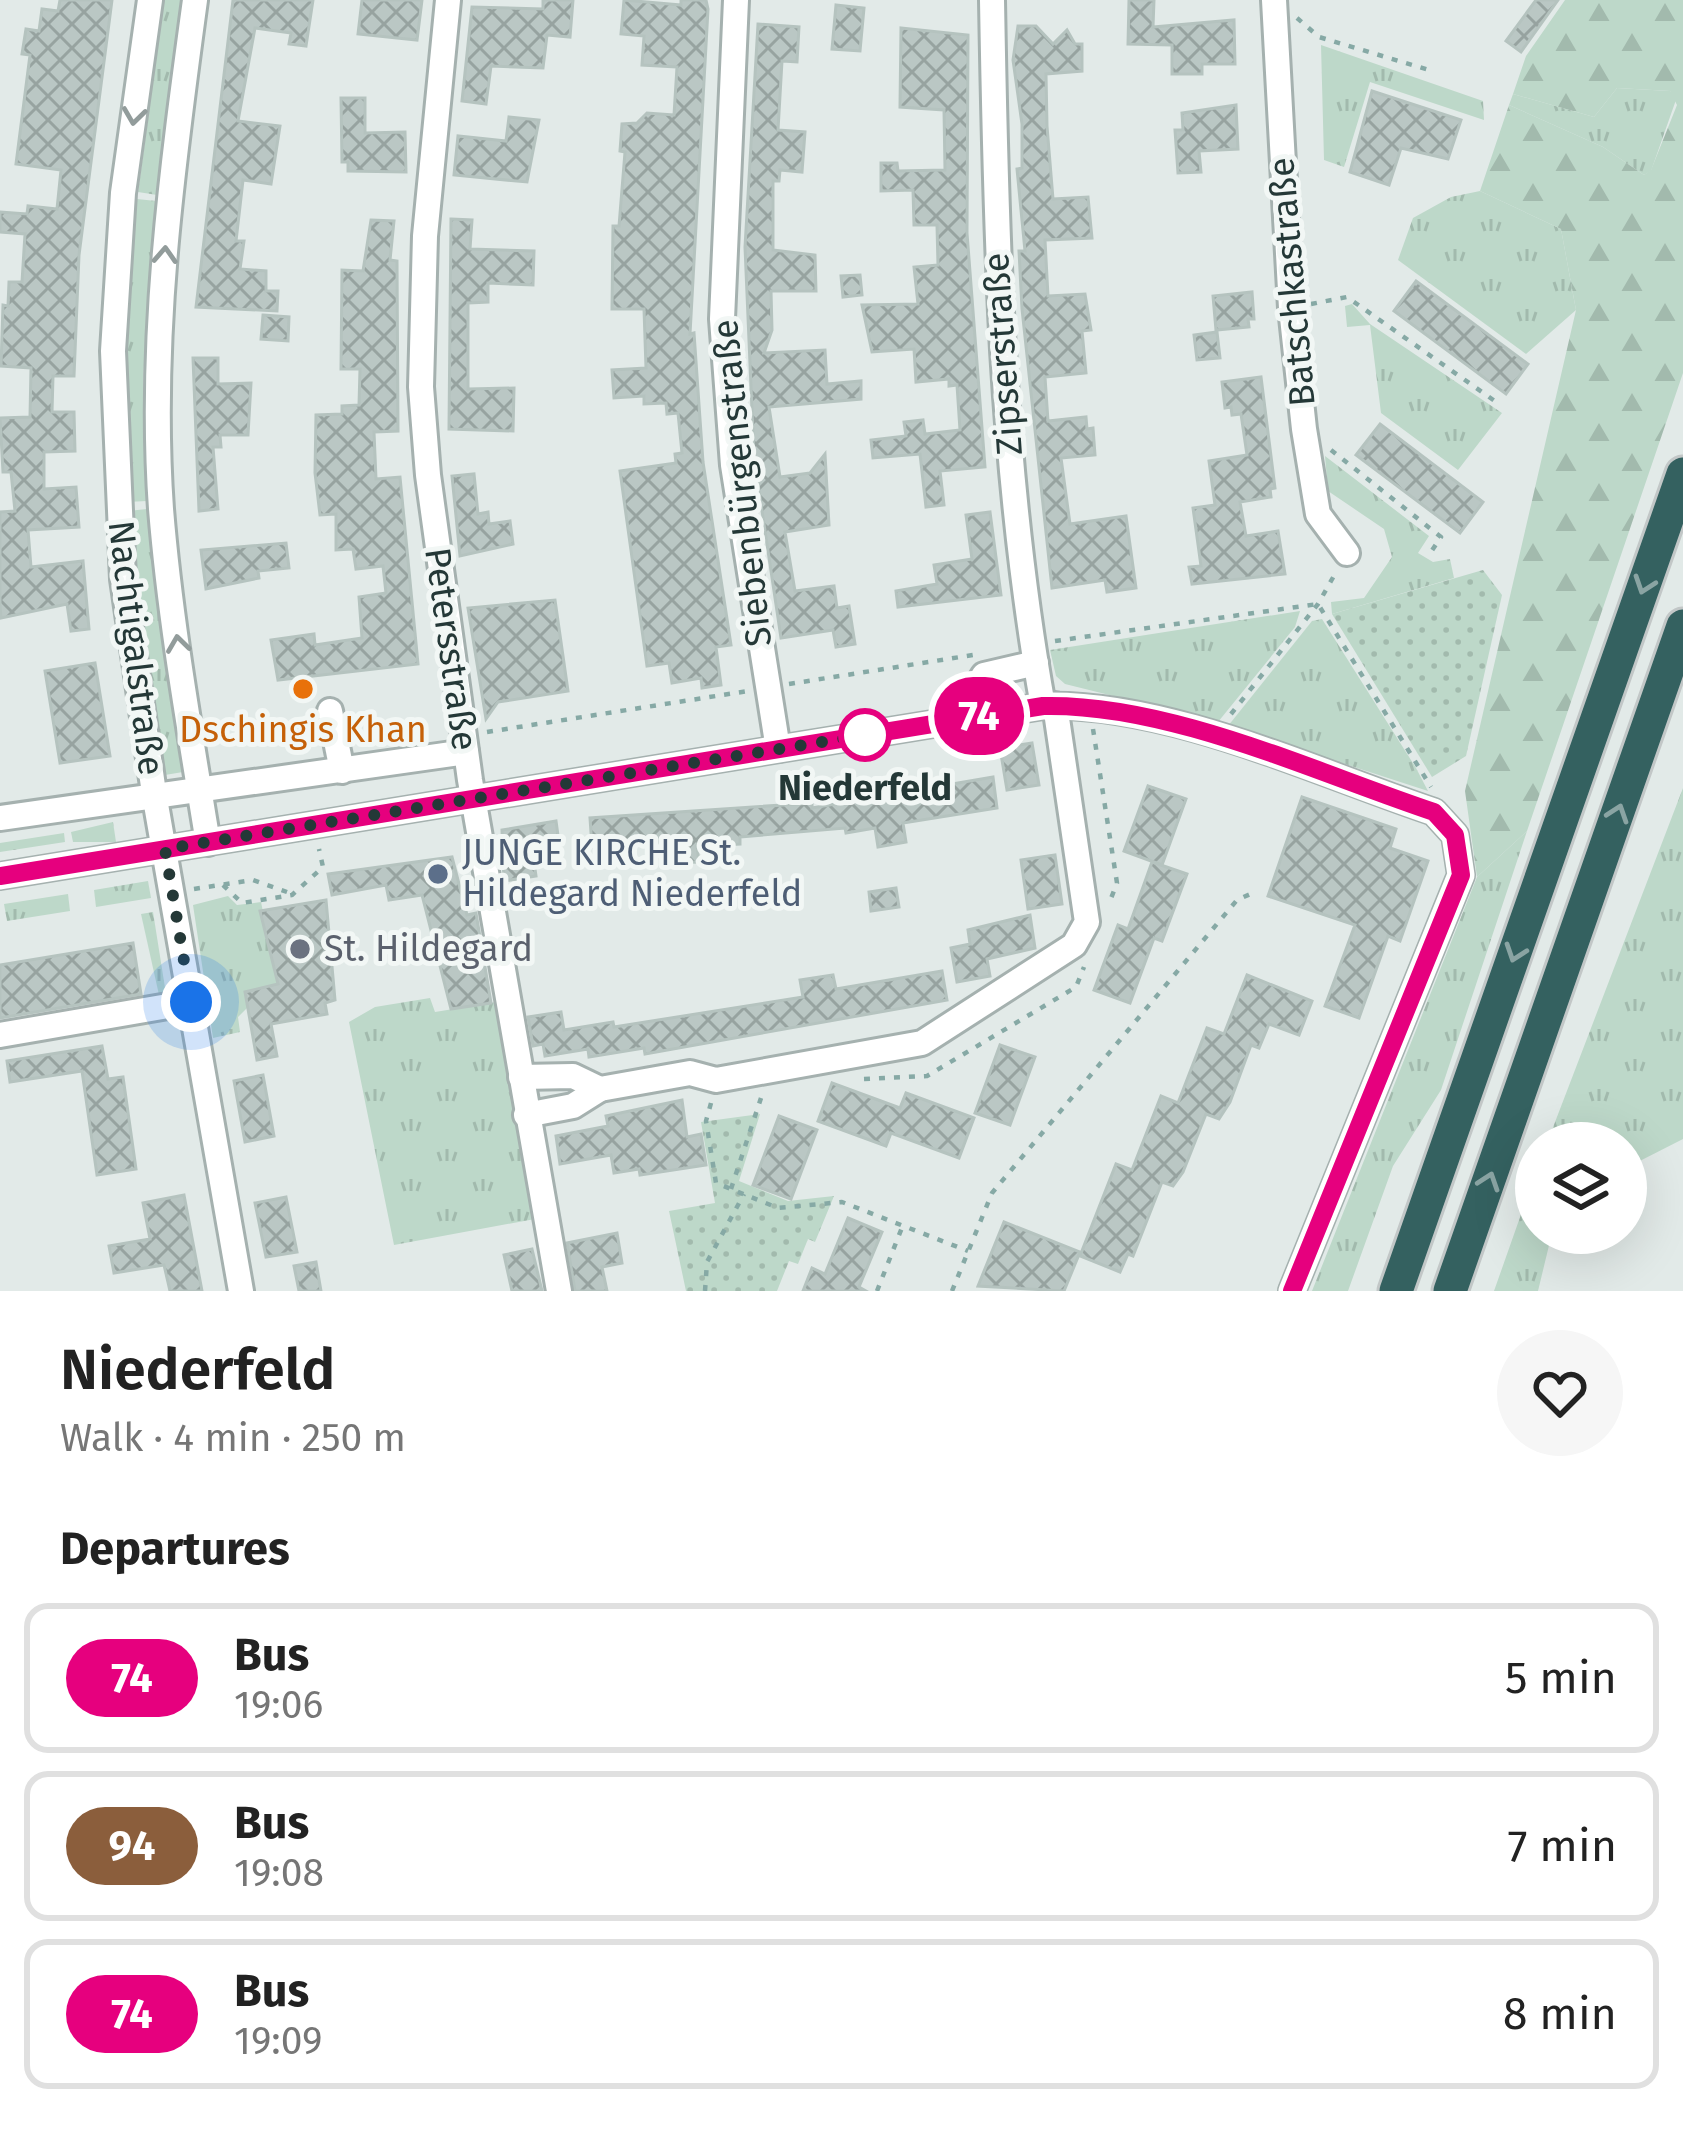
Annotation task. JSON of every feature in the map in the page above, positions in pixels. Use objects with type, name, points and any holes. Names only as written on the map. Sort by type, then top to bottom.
[{"type":"highway","points":[[1396,1291],[1683,474]]},
{"type":"highway","points":[[1450,1291],[1683,626]]},
{"type":"street","name":"Nachtigalstraße","points":[[150,0],[123,194],[113,351],[123,579],[154,793],[241,1291]]},
{"type":"street","name":"Nachtigalstraße","points":[[195,0],[168,200],[159,352],[161,504],[208,843]]},
{"type":"street","name":"Petersstraße","points":[[448,0],[424,236],[422,388],[434,542],[526,1115],[560,1291]]},
{"type":"street","name":"Siebenbürgenstraße","points":[[736,0],[722,319],[733,466],[778,749]]},
{"type":"street","name":"Zipserstraße","points":[[600,1089],[690,1073],[716,1080],[922,1043],[1074,945],[1087,922],[1049,705],[1035,654],[1005,400],[994,233],[992,0]]},
{"type":"street","name":"Batschkastraße","points":[[1282,6],[1291,308],[1304,429],[1318,514],[1347,553]]},
{"type":"street","points":[[968,718],[972,694],[984,675],[1035,654]]},
{"type":"street","points":[[0,876],[1049,705],[1122,711],[1213,737],[1434,812],[1455,835],[1461,875],[1292,1291]]},
{"type":"street","points":[[330,711],[342,771]]},
{"type":"street","points":[[0,818],[154,793],[200,794],[342,771],[465,744]]},
{"type":"street","points":[[0,1035],[191,1002]]},
{"type":"street","points":[[520,1077],[573,1076],[600,1089]]},
{"type":"street","points":[[526,1115],[573,1106],[600,1089]]},
{"type":"path","points":[[1282,6],[1318,37],[1429,70]]},
{"type":"path","points":[[1291,308],[1348,297],[1499,404]]},
{"type":"path","points":[[1304,429],[1442,538],[1429,555]]},
{"type":"path","points":[[1213,737],[1318,604],[1347,553]]},
{"type":"path","points":[[1035,654],[1318,604]]},
{"type":"path","points":[[1318,604],[1434,792],[1434,812]]},
{"type":"path","points":[[465,744],[765,688],[989,653]]},
{"type":"path","points":[[223,884],[242,903],[293,898],[322,867],[321,861]]},
{"type":"path","points":[[173,893],[253,880],[293,898]]},
{"type":"path","points":[[952,1291],[992,1192],[1238,900],[1257,891]]},
{"type":"path","points":[[731,1189],[770,1070]]},
{"type":"path","points":[[716,1080],[706,1121],[716,1183],[778,1208],[842,1202],[968,1251]]},
{"type":"path","points":[[705,1291],[707,1262],[744,1194]]},
{"type":"path","points":[[877,1291],[903,1225]]},
{"type":"green space","points":[[164,0],[183,0],[157,195],[138,192]]},
{"type":"green space","points":[[1565,0],[1683,0],[1683,373],[1527,831],[1477,877],[1465,791],[1576,310],[1561,229],[1480,191],[1509,105],[1603,147],[1644,175],[1651,170],[1677,105],[1670,91],[1617,88],[1594,117],[1513,94],[1526,56]]},
{"type":"green space","points":[[1321,45],[1483,101],[1484,120],[1370,82],[1344,167],[1324,160]]},
{"type":"green space","points":[[1617,88],[1670,91],[1677,97],[1651,171],[1644,175],[1603,147],[1509,105],[1513,94],[1594,117]]},
{"type":"green space","points":[[1480,191],[1561,229],[1576,310],[1526,354],[1398,260],[1413,218],[1451,197]]},
{"type":"green space","points":[[137,199],[156,201],[143,379],[147,501],[127,502],[125,329]]},
{"type":"green space","points":[[1352,304],[1370,324],[1502,413],[1458,470],[1381,413],[1370,325],[1347,327],[1345,306]]},
{"type":"green space","points":[[1325,456],[1429,536],[1418,553],[1433,562],[1450,559],[1454,578],[1332,614],[1331,602],[1364,598],[1392,557],[1384,529],[1328,491]]},
{"type":"green space","points":[[147,509],[183,772],[165,775],[128,511]]},
{"type":"green space","points":[[1483,570],[1502,595],[1466,756],[1432,777],[1332,614]]},
{"type":"green space","points":[[1300,611],[1295,627],[1218,722],[1065,684],[1056,676],[1050,650]]},
{"type":"green space","points":[[1322,619],[1428,791],[1228,726],[1312,621]]},
{"type":"green space","points":[[1683,788],[1683,1139],[1647,1157],[1647,1122],[1555,1122]]},
{"type":"green space","points":[[113,822],[116,842],[73,842],[71,832]]},
{"type":"green space","points":[[1527,831],[1441,1090],[1393,1166],[1348,1291],[1312,1291],[1477,877]]},
{"type":"green space","points":[[64,833],[65,842],[0,852],[0,843]]},
{"type":"green space","points":[[148,881],[151,898],[96,907],[94,890]]},
{"type":"green space","points":[[68,894],[70,911],[7,921],[4,904]]},
{"type":"green space","points":[[228,896],[237,905],[261,902],[278,984],[245,992],[248,1007],[238,1017],[240,1032],[213,1038],[193,905]]},
{"type":"green space","points":[[153,912],[166,994],[159,995],[141,914]]},
{"type":"green space","points":[[430,998],[435,1012],[496,1002],[535,1219],[394,1245],[349,1022],[375,1007]]},
{"type":"green space","points":[[760,1114],[739,1181],[788,1201],[834,1196],[815,1242],[808,1239],[798,1264],[789,1261],[777,1291],[686,1291],[669,1211],[715,1203],[701,1122]]},
{"type":"green space","points":[[1515,1232],[1515,1254],[1547,1254],[1538,1291],[1494,1291]]},
{"type":"building","points":[[60,0],[112,0],[79,255],[74,376],[53,376],[52,412],[74,412],[75,451],[44,452],[44,489],[76,487],[79,527],[28,530],[31,567],[83,561],[89,629],[71,631],[67,604],[1,618],[0,605],[0,512],[15,511],[11,472],[3,472],[0,418],[30,417],[31,368],[1,366],[3,305],[8,306],[9,282],[22,282],[25,234],[0,232],[0,212],[27,214],[28,206],[57,209],[61,170],[16,164],[30,55],[22,54],[26,29],[39,31],[42,9],[58,11]]},
{"type":"building","points":[[233,0],[313,0],[306,46],[289,44],[291,33],[255,28],[238,121],[280,126],[271,184],[243,180],[236,241],[244,241],[240,269],[266,271],[266,291],[278,291],[277,311],[196,307]]},
{"type":"building","points":[[362,0],[422,0],[417,40],[358,34]]},
{"type":"building","points":[[543,0],[573,0],[570,37],[547,35],[543,68],[491,66],[486,104],[462,101],[472,7],[543,9]]},
{"type":"building","points":[[624,0],[681,5],[681,0],[706,0],[708,9],[690,334],[694,333],[703,462],[731,645],[716,647],[721,685],[702,688],[701,678],[672,683],[669,663],[647,666],[620,471],[676,463],[675,454],[682,453],[678,413],[667,414],[666,403],[644,404],[644,396],[614,398],[612,370],[646,368],[644,309],[612,309],[613,226],[619,226],[625,152],[620,151],[622,124],[637,123],[647,113],[674,115],[677,67],[642,65],[644,36],[621,34]]},
{"type":"building","points":[[1129,0],[1154,0],[1153,27],[1234,20],[1235,64],[1202,64],[1202,74],[1172,74],[1172,45],[1128,44]]},
{"type":"building","points":[[1536,0],[1558,0],[1521,52],[1506,41]]},
{"type":"building","points":[[836,5],[864,8],[860,51],[832,49]]},
{"type":"building","points":[[758,24],[799,27],[797,62],[782,61],[778,130],[805,132],[802,172],[780,170],[779,181],[773,181],[773,250],[815,255],[816,291],[771,291],[772,330],[764,353],[825,350],[827,384],[861,381],[861,399],[769,407],[780,477],[810,473],[825,454],[829,525],[785,532],[795,591],[834,586],[837,608],[849,606],[855,644],[836,647],[833,630],[781,638],[754,457],[745,247]]},
{"type":"building","points":[[1018,26],[1036,26],[1053,44],[1067,30],[1075,44],[1082,44],[1082,71],[1046,74],[1047,126],[1053,199],[1088,197],[1092,238],[1045,240],[1048,296],[1085,294],[1091,330],[1082,331],[1086,373],[1045,377],[1048,421],[1086,417],[1087,429],[1093,428],[1095,455],[1061,458],[1070,524],[1126,516],[1136,588],[1107,592],[1105,580],[1052,588],[1022,309],[1019,251],[1025,251],[1017,169],[1022,168],[1022,124],[1013,60]]},
{"type":"building","points":[[901,28],[968,35],[967,233],[985,467],[940,471],[944,505],[926,507],[920,454],[873,458],[871,440],[906,436],[904,422],[923,420],[925,434],[960,430],[957,385],[949,386],[949,379],[916,382],[914,349],[872,352],[862,305],[918,304],[914,267],[938,265],[937,225],[914,225],[913,190],[881,191],[881,163],[897,163],[898,171],[945,170],[944,110],[900,107]]},
{"type":"building","points":[[1372,91],[1461,120],[1448,159],[1401,148],[1389,185],[1350,172]]},
{"type":"building","points":[[341,98],[365,98],[365,133],[405,132],[406,172],[348,171],[348,162],[342,162]]},
{"type":"building","points":[[1236,105],[1238,149],[1199,151],[1201,172],[1178,173],[1175,130],[1183,130],[1182,113]]},
{"type":"building","points":[[509,117],[539,120],[527,182],[454,175],[458,136],[506,141]]},
{"type":"building","points":[[451,219],[472,220],[470,249],[534,251],[533,285],[488,283],[488,302],[468,303],[468,389],[514,388],[513,431],[449,429]]},
{"type":"building","points":[[371,220],[394,221],[390,260],[397,261],[398,431],[374,432],[376,479],[400,477],[418,664],[278,680],[271,640],[314,634],[315,645],[362,638],[359,597],[386,593],[383,566],[356,569],[353,549],[336,550],[336,514],[320,515],[315,473],[316,415],[342,414],[342,406],[359,405],[360,369],[341,369],[342,270],[363,271]]},
{"type":"building","points":[[860,275],[862,295],[843,297],[841,276]]},
{"type":"building","points":[[1416,281],[1528,364],[1506,394],[1394,311]]},
{"type":"building","points":[[1252,292],[1254,319],[1248,319],[1249,327],[1216,330],[1213,296]]},
{"type":"building","points":[[263,315],[289,317],[288,341],[261,339]]},
{"type":"building","points":[[1217,332],[1220,358],[1197,360],[1194,335]]},
{"type":"building","points":[[193,358],[218,358],[218,384],[251,383],[248,435],[220,435],[221,447],[213,447],[218,509],[199,511]]},
{"type":"building","points":[[1261,377],[1275,488],[1270,489],[1271,497],[1240,502],[1246,536],[1278,531],[1285,574],[1192,584],[1189,567],[1201,566],[1193,508],[1215,505],[1209,461],[1247,455],[1241,414],[1232,415],[1231,407],[1225,408],[1222,382]]},
{"type":"building","points":[[1380,424],[1483,502],[1460,533],[1356,455]]},
{"type":"building","points":[[474,474],[478,514],[488,512],[489,524],[510,521],[513,544],[460,556],[452,476]]},
{"type":"building","points":[[990,512],[1001,595],[898,607],[896,591],[937,584],[934,565],[972,559],[966,515]]},
{"type":"building","points":[[286,543],[289,568],[258,571],[259,578],[206,589],[201,550]]},
{"type":"building","points":[[555,600],[568,691],[498,702],[486,719],[468,608]]},
{"type":"building","points":[[95,663],[110,756],[60,763],[45,671]]},
{"type":"building","points":[[1032,743],[1039,785],[1007,790],[1000,748]]},
{"type":"building","points":[[993,777],[997,808],[903,823],[906,842],[878,847],[875,828],[846,833],[845,828],[740,837],[740,844],[697,846],[699,862],[663,863],[661,842],[592,847],[590,818],[812,803],[812,808]]},
{"type":"building","points":[[1148,786],[1186,799],[1162,865],[1124,851]]},
{"type":"building","points":[[1302,797],[1396,829],[1390,848],[1428,861],[1400,941],[1388,936],[1359,1018],[1325,1006],[1355,925],[1268,896]]},
{"type":"building","points":[[556,821],[560,850],[533,855],[536,876],[504,881],[502,830]]},
{"type":"building","points":[[1055,855],[1062,904],[1028,909],[1021,860]]},
{"type":"building","points":[[452,857],[467,915],[476,913],[491,1003],[451,1009],[422,895],[389,900],[386,885],[332,895],[328,874]]},
{"type":"building","points":[[1152,862],[1187,874],[1162,941],[1154,938],[1130,1003],[1094,990],[1118,925],[1128,929]]},
{"type":"building","points":[[896,888],[899,907],[871,911],[869,892]]},
{"type":"building","name":"St. Hildegard","points":[[326,900],[335,1000],[325,1003],[327,1014],[271,1024],[277,1056],[257,1060],[245,992],[278,984],[260,911]]},
{"type":"building","points":[[1030,915],[1035,948],[987,959],[990,976],[957,982],[951,948],[970,944],[968,930]]},
{"type":"building","points":[[133,943],[141,994],[0,1018],[0,965]]},
{"type":"building","points":[[942,971],[947,1000],[645,1054],[644,1048],[589,1057],[588,1049],[545,1056],[543,1044],[533,1046],[528,1017],[561,1012],[564,1030],[613,1022],[614,1027],[803,997],[800,980],[833,975],[836,989]]},
{"type":"building","points":[[1247,975],[1312,1001],[1299,1035],[1269,1024],[1259,1048],[1251,1045],[1230,1102],[1219,1119],[1206,1114],[1173,1186],[1162,1182],[1133,1256],[1128,1254],[1120,1272],[1080,1256],[1116,1164],[1132,1170],[1161,1096],[1178,1103],[1207,1028],[1224,1034]]},
{"type":"building","points":[[1000,1045],[1035,1057],[1010,1125],[975,1113]]},
{"type":"building","points":[[102,1046],[108,1079],[123,1077],[136,1169],[97,1175],[82,1071],[10,1082],[7,1061]]},
{"type":"building","points":[[263,1075],[274,1136],[245,1142],[234,1081]]},
{"type":"building","points":[[832,1083],[900,1108],[906,1093],[974,1118],[959,1158],[891,1133],[886,1146],[818,1121]]},
{"type":"building","points":[[682,1100],[687,1137],[701,1134],[706,1165],[640,1175],[639,1169],[614,1173],[611,1155],[560,1164],[556,1136],[608,1126],[606,1116]]},
{"type":"building","points":[[779,1116],[817,1130],[791,1199],[753,1185]]},
{"type":"building","points":[[184,1195],[202,1291],[170,1291],[164,1265],[114,1273],[109,1246],[150,1239],[143,1203]]},
{"type":"building","points":[[286,1197],[297,1252],[266,1257],[255,1203]]},
{"type":"building","points":[[848,1218],[882,1232],[859,1287],[866,1291],[803,1291],[812,1268],[825,1274]]},
{"type":"building","points":[[1004,1222],[1080,1252],[1064,1291],[978,1286]]},
{"type":"building","points":[[617,1233],[622,1263],[602,1267],[607,1291],[575,1291],[567,1243]]},
{"type":"building","points":[[532,1249],[542,1291],[512,1291],[504,1255]]},
{"type":"building","points":[[316,1262],[321,1291],[299,1291],[294,1266]]},
{"type":"bus line","name":"74","points":[[0,876],[1043,706],[1122,711],[1213,737],[1434,812],[1455,835],[1461,875],[1292,1291]]},
{"type":"place","name":"Dschingis Khan","points":[[303,689]]},
{"type":"place","name":"Niederfeld","points":[[865,735]]},
{"type":"place","name":"JUNGE KIRCHE St. Hildegard Niederfeld","points":[[438,874]]},
{"type":"place","name":"St. Hildegard","points":[[300,949]]},
{"type":"route","points":[[191,1002],[165,849],[865,735]]}]
